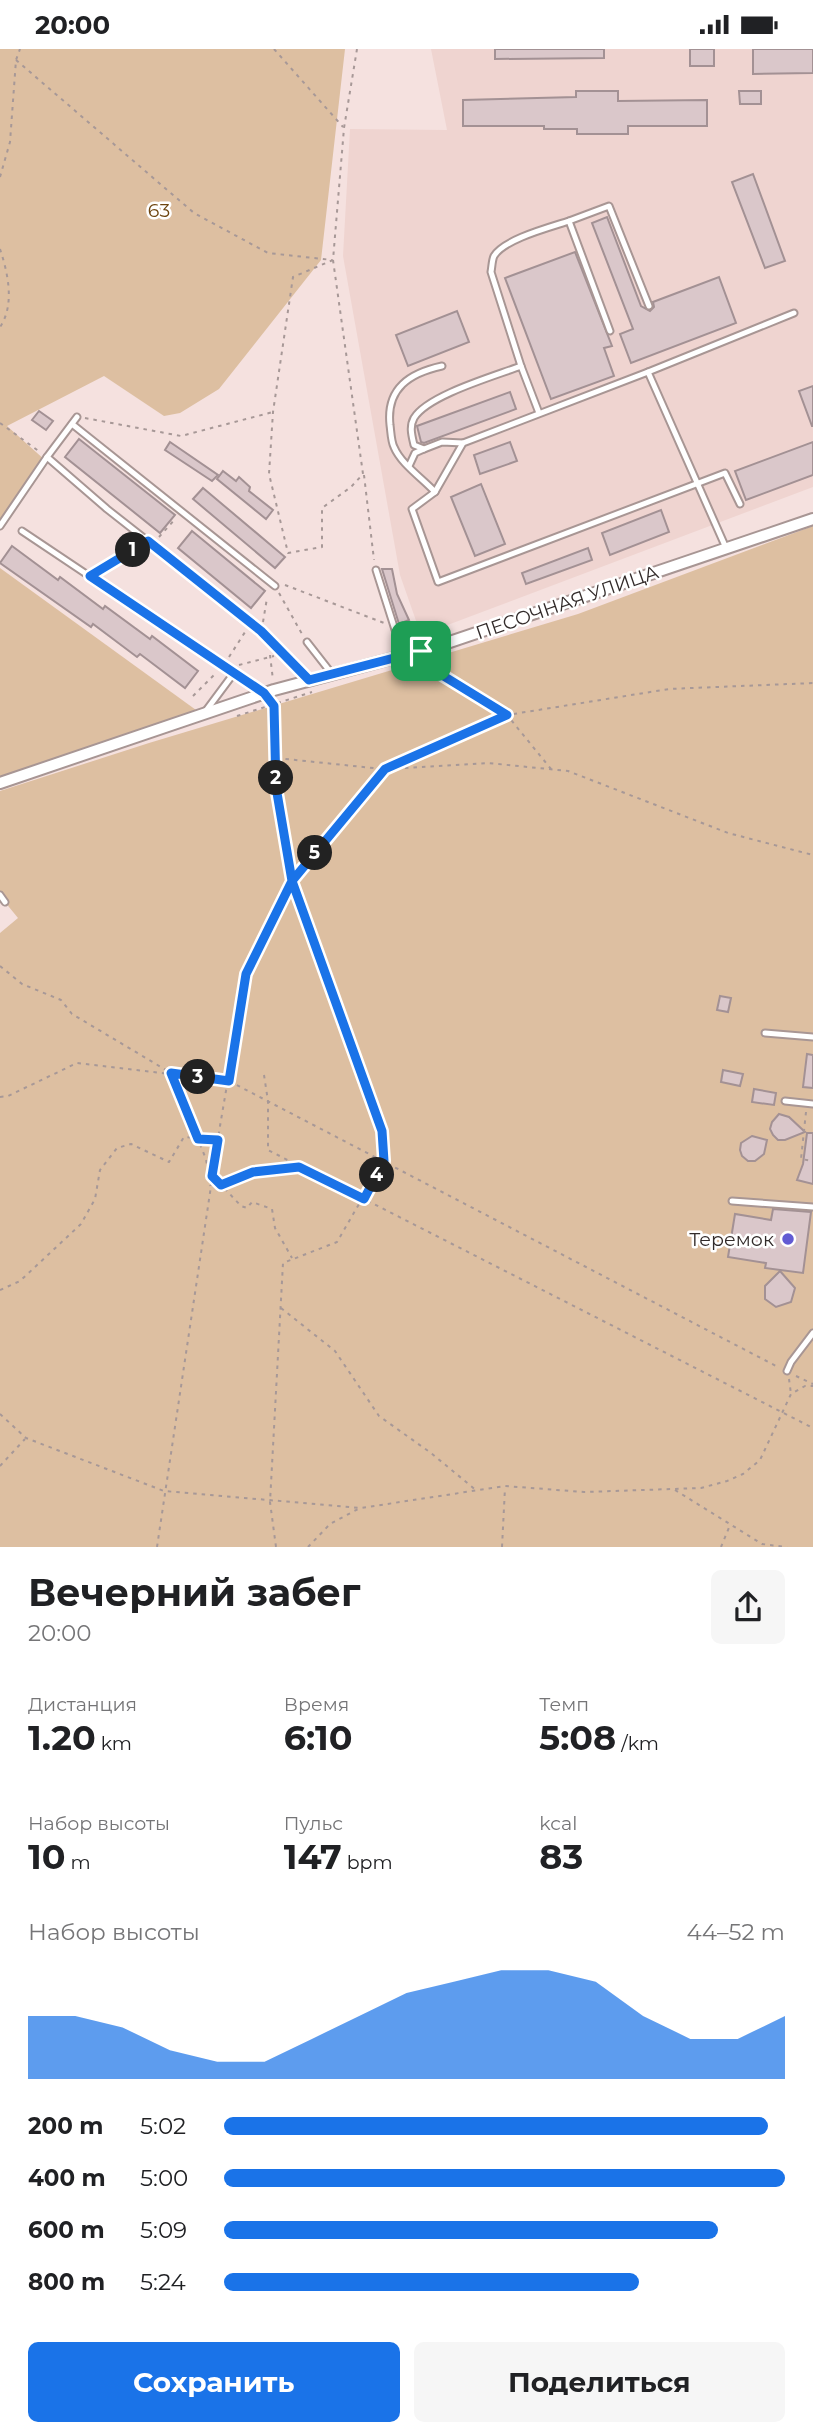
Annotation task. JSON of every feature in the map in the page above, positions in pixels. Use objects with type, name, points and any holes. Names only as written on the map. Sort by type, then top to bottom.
[{"type":"street","name":"ПЕСОЧНАЯ УЛИЦА","points":[[0,783],[264,693],[435,647],[813,519]]},
{"type":"lane","points":[[539,413],[491,272],[493,257],[502,247],[609,206],[649,306]]},
{"type":"lane","points":[[569,221],[610,331]]},
{"type":"lane","points":[[409,466],[415,453],[424,449],[442,442],[463,443],[794,313]]},
{"type":"lane","points":[[435,492],[393,446],[390,419],[394,397],[403,383],[422,370],[442,366]]},
{"type":"lane","points":[[424,449],[414,445],[411,433],[413,420],[421,410],[438,398],[521,366]]},
{"type":"lane","points":[[648,372],[726,548]]},
{"type":"lane","points":[[0,526],[77,417]]},
{"type":"lane","points":[[72,424],[276,584]]},
{"type":"lane","points":[[463,443],[435,492],[412,509],[438,582],[725,473],[740,504]]},
{"type":"lane","points":[[47,457],[251,622],[309,680]]},
{"type":"lane","points":[[22,531],[264,693]]},
{"type":"lane","points":[[376,570],[403,655]]},
{"type":"lane","points":[[307,642],[332,674]]},
{"type":"lane","points":[[204,713],[234,673]]},
{"type":"lane","points":[[0,895],[5,902]]},
{"type":"lane","points":[[765,1033],[813,1037]]},
{"type":"lane","points":[[785,1101],[810,1104]]},
{"type":"lane","points":[[732,1201],[813,1207]]},
{"type":"lane","points":[[787,1371],[791,1361],[813,1333]]},
{"type":"path","points":[[0,177],[10,142],[16,59],[20,49]]},
{"type":"path","points":[[274,49],[344,128]]},
{"type":"path","points":[[357,49],[344,128],[333,260],[376,570]]},
{"type":"path","points":[[16,59],[194,213],[268,253],[333,260]]},
{"type":"path","points":[[0,249],[8,275],[6,318],[0,327]]},
{"type":"path","points":[[333,260],[293,277],[274,412],[269,474],[288,553],[322,547],[322,508],[351,487],[363,474]]},
{"type":"path","points":[[77,417],[181,436],[274,412]]},
{"type":"path","points":[[0,423],[47,457]]},
{"type":"path","points":[[90,576],[161,536],[181,512]]},
{"type":"path","points":[[276,584],[394,627],[399,632],[427,640],[435,647]]},
{"type":"path","points":[[276,584],[307,642]]},
{"type":"path","points":[[193,696],[226,667],[251,622]]},
{"type":"path","points":[[415,636],[421,651],[437,672],[507,715],[552,770]]},
{"type":"path","points":[[226,667],[284,654]]},
{"type":"path","points":[[157,1547],[212,1176],[246,974],[292,881],[385,769],[507,715],[669,689],[813,683]]},
{"type":"path","points":[[264,693],[274,706],[276,787],[292,881],[382,1131],[384,1161],[337,1243],[283,1263],[270,1502],[276,1547]]},
{"type":"path","points":[[276,758],[385,769],[488,763],[568,771],[728,833],[813,855]]},
{"type":"path","points":[[0,966],[22,984],[61,1000],[72,1014],[171,1073],[206,1159],[210,1191]]},
{"type":"path","points":[[0,1097],[8,1096],[77,1063],[229,1081],[813,1385]]},
{"type":"path","points":[[264,1075],[268,1101],[268,1150],[813,1428]]},
{"type":"path","points":[[810,1104],[801,1159],[813,1161]]},
{"type":"path","points":[[0,1290],[20,1281],[81,1224],[95,1199],[100,1170],[117,1148],[131,1144],[169,1162],[184,1137],[218,1140]]},
{"type":"path","points":[[221,1185],[253,1172],[299,1167]]},
{"type":"path","points":[[212,1176],[241,1206],[247,1208],[252,1202],[272,1209],[275,1228],[292,1259]]},
{"type":"path","points":[[280,1307],[335,1351],[379,1416],[431,1453],[477,1491]]},
{"type":"path","points":[[787,1371],[791,1394]]},
{"type":"path","points":[[0,1414],[26,1438],[164,1491],[361,1508],[505,1486],[584,1493],[701,1488],[727,1481],[760,1460],[791,1394],[805,1386],[813,1385]]},
{"type":"path","points":[[0,1466],[26,1438]]},
{"type":"path","points":[[502,1547],[505,1486]]},
{"type":"path","points":[[674,1490],[762,1544],[787,1547]]},
{"type":"path","points":[[308,1547],[330,1524],[361,1508]]},
{"type":"path","points":[[721,1547],[730,1524]]},
{"type":"shaded area","points":[[431,49],[813,49],[813,487],[421,635],[400,575],[343,256],[350,129],[447,130]]},
{"type":"green space","name":"63","points":[[0,49],[345,49],[321,260],[219,389],[180,413],[164,416],[104,376],[7,426],[46,461],[0,524]]},
{"type":"green space","points":[[813,526],[813,1547],[0,1547],[0,933],[18,918],[0,896],[0,791],[149,743],[578,614]]},
{"type":"green space","points":[[0,568],[196,710],[0,779]]},
{"type":"building","points":[[495,49],[604,49],[604,58],[495,59]]},
{"type":"building","points":[[690,49],[714,49],[714,66],[690,66]]},
{"type":"building","points":[[753,49],[813,49],[813,73],[753,74]]},
{"type":"building","points":[[576,91],[618,91],[618,101],[707,100],[707,126],[628,126],[628,134],[577,134],[577,129],[544,129],[544,126],[463,126],[463,100],[576,97]]},
{"type":"building","points":[[739,91],[761,91],[761,104],[740,104]]},
{"type":"building","points":[[753,174],[785,261],[765,268],[732,182]]},
{"type":"building","points":[[607,217],[641,306],[650,311],[654,307],[653,302],[719,277],[736,323],[631,363],[620,334],[633,329],[592,223]]},
{"type":"building","points":[[575,252],[612,346],[604,348],[614,376],[551,399],[505,278]]},
{"type":"building","points":[[457,311],[469,342],[408,366],[396,335]]},
{"type":"building","points":[[813,386],[813,426],[812,426],[799,391]]},
{"type":"building","points":[[510,392],[516,409],[421,442],[417,426]]},
{"type":"building","points":[[39,411],[53,421],[46,430],[32,420]]},
{"type":"building","points":[[79,439],[175,515],[160,533],[65,457]]},
{"type":"building","points":[[170,442],[218,475],[212,481],[165,450]]},
{"type":"building","points":[[510,442],[517,461],[480,474],[474,455]]},
{"type":"building","points":[[813,442],[813,475],[746,500],[735,471]]},
{"type":"building","points":[[223,471],[236,481],[239,477],[250,487],[249,491],[273,510],[266,519],[217,479]]},
{"type":"building","points":[[481,484],[505,544],[475,556],[451,497]]},
{"type":"building","points":[[203,488],[285,557],[275,568],[193,499]]},
{"type":"building","points":[[661,510],[669,532],[610,555],[602,533]]},
{"type":"building","points":[[192,531],[265,591],[251,608],[178,548]]},
{"type":"building","points":[[12,546],[103,609],[105,606],[150,639],[152,636],[198,671],[185,688],[140,654],[137,657],[93,624],[91,627],[0,563]]},
{"type":"building","points":[[588,548],[592,560],[526,584],[522,573]]},
{"type":"building","points":[[382,569],[392,569],[397,594],[409,620],[399,624]]},
{"type":"building","points":[[720,996],[731,998],[728,1012],[717,1010]]},
{"type":"building","points":[[807,1054],[813,1055],[813,1088],[803,1087]]},
{"type":"building","points":[[723,1070],[743,1074],[740,1086],[721,1082]]},
{"type":"building","points":[[754,1089],[776,1093],[774,1105],[752,1102]]},
{"type":"building","points":[[779,1114],[789,1117],[805,1132],[778,1140],[770,1129]]},
{"type":"building","points":[[807,1133],[813,1133],[813,1184],[797,1180],[803,1164]]},
{"type":"building","points":[[752,1136],[767,1140],[764,1154],[755,1161],[748,1161],[742,1156],[741,1143]]},
{"type":"building","points":[[773,1209],[811,1212],[803,1273],[765,1268],[766,1263],[728,1257],[735,1214],[771,1220]]},
{"type":"building","points":[[780,1271],[795,1288],[791,1302],[776,1307],[765,1299],[765,1286]]},
{"type":"place","name":"Теремок","points":[[788,1239]]},
{"type":"route","points":[[421,651],[309,680],[251,622],[148,541],[90,576],[264,693],[274,706],[276,787],[292,881],[246,974],[229,1081],[171,1073],[198,1139],[218,1140],[212,1176],[221,1185],[253,1172],[299,1167],[364,1199],[384,1161],[382,1131],[292,881],[385,769],[507,715],[437,672],[421,651]]}]
